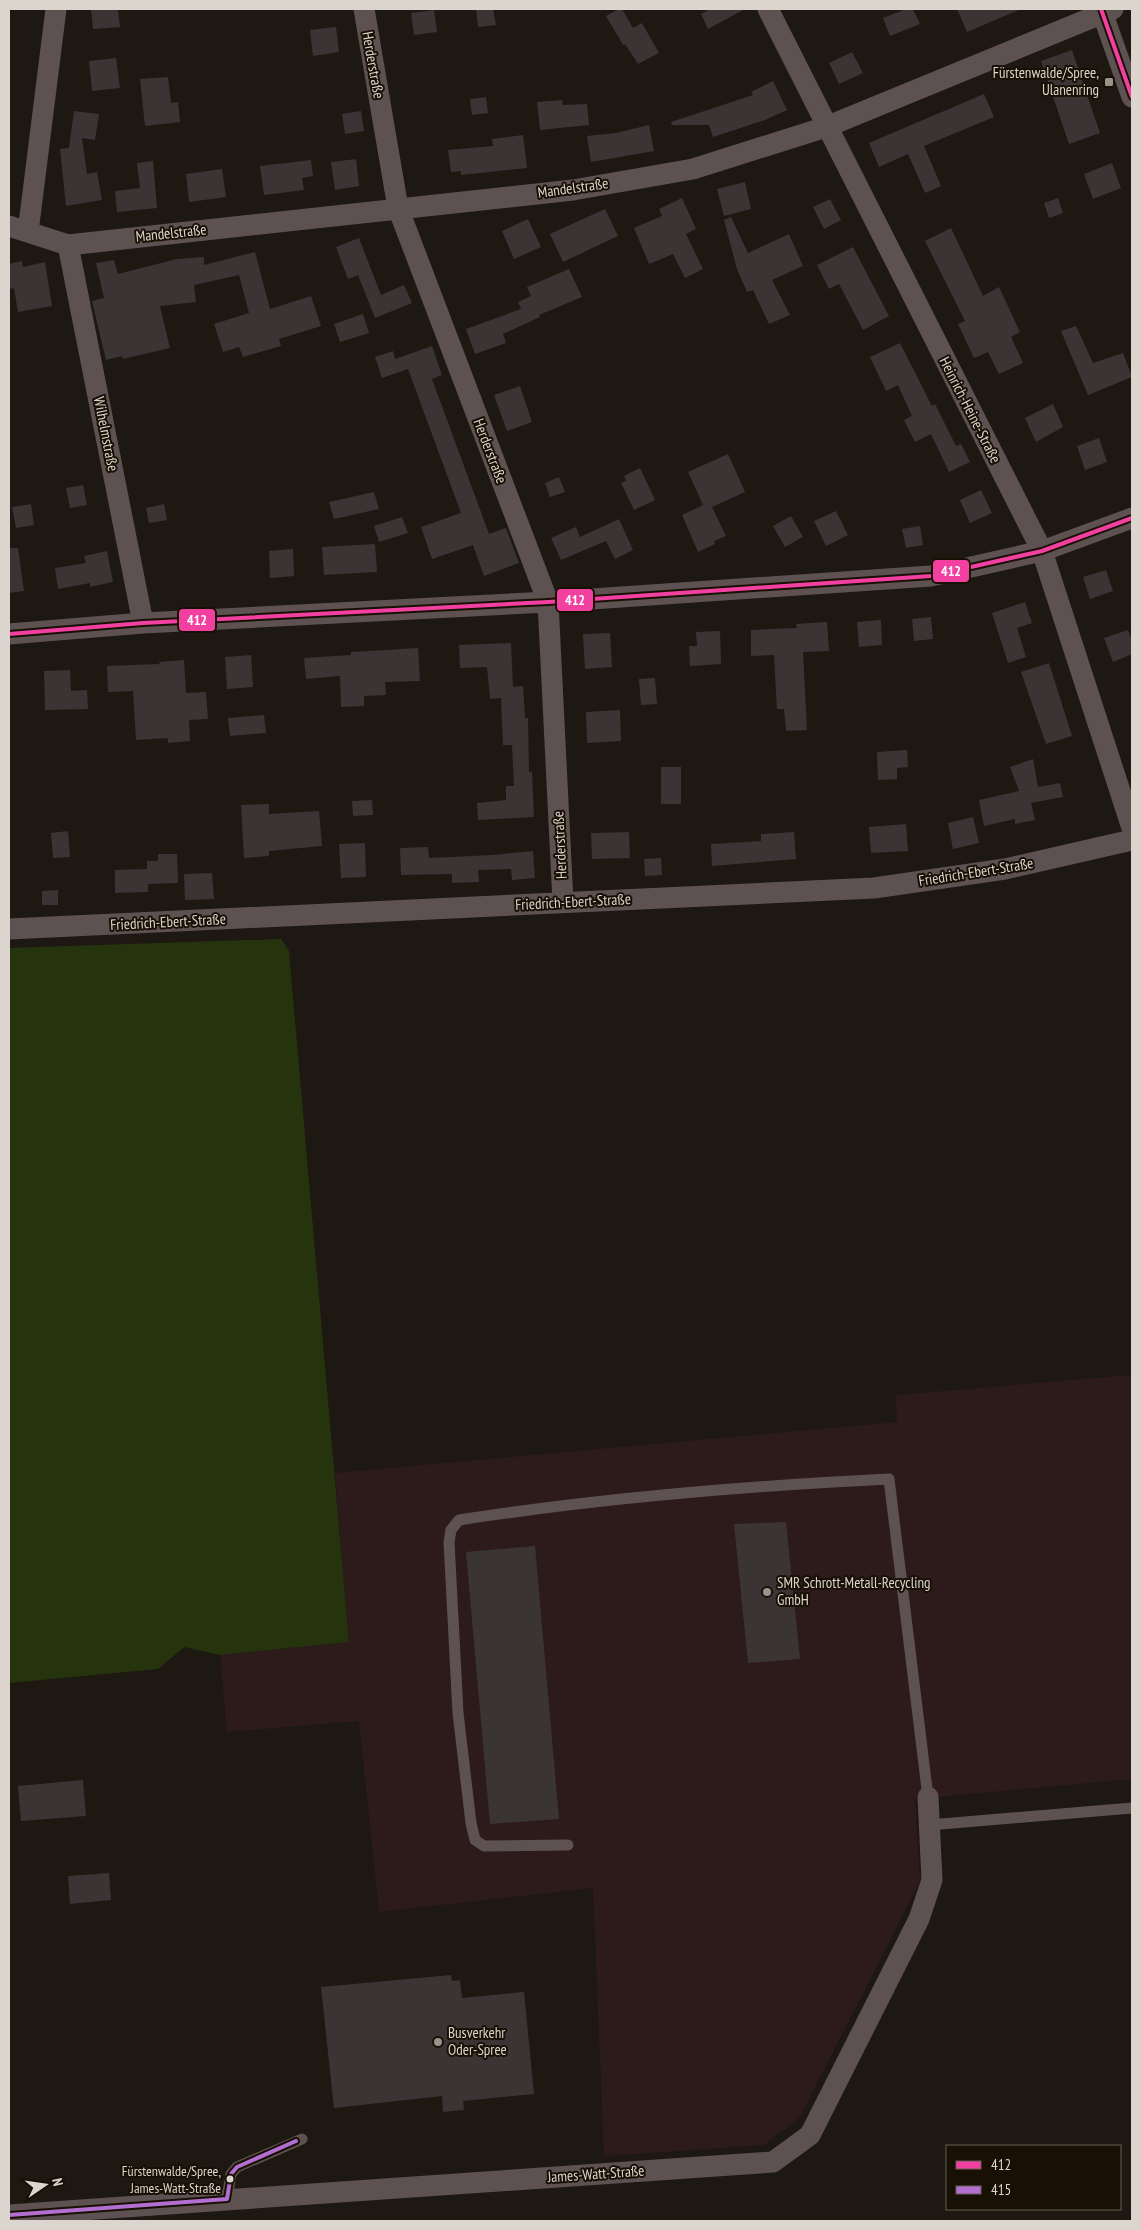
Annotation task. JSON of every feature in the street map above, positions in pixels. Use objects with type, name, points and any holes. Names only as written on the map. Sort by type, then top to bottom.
[{"type":"street","points":[[19,229],[56,9]]},
{"type":"street","name":"Herderstraße","points":[[364,9],[398,208],[548,602],[563,902]]},
{"type":"street","name":"Heinrich-Heine-Straße","points":[[768,9],[1042,551],[1132,828]]},
{"type":"street","points":[[1105,10],[1132,97]]},
{"type":"street","name":"Mandelstraße","points":[[19,229],[68,245],[573,190],[693,169],[826,127],[1105,10]]},
{"type":"street","name":"Wilhelmstraße","points":[[68,245],[143,624]]},
{"type":"street","points":[[9,634],[143,624],[548,602],[931,576],[1042,551],[1132,518]]},
{"type":"street","name":"Friedrich-Ebert-Straße","points":[[9,930],[874,888],[1005,869],[1132,840]]},
{"type":"street","name":"James-Watt-Straße","points":[[9,2215],[773,2162],[810,2135],[919,1919],[932,1880],[928,1797]]},
{"type":"lane","points":[[568,1845],[484,1846],[475,1840],[471,1823],[458,1713],[449,1542],[451,1530],[459,1520],[519,1511],[691,1493],[806,1483],[889,1479],[928,1797]]},
{"type":"lane","points":[[929,1825],[1132,1808]]},
{"type":"lane","points":[[227,2199],[231,2174],[237,2168],[302,2139]]},
{"type":"shaded area","points":[[1132,1375],[1132,1779],[915,1799],[920,1881],[800,2117],[764,2145],[604,2156],[593,1888],[379,1912],[359,1721],[227,1732],[220,1655],[349,1642],[335,1473],[897,1422],[896,1395]]},
{"type":"green space","points":[[281,939],[289,951],[349,1642],[220,1655],[184,1647],[158,1669],[9,1683],[9,948]]},
{"type":"building","points":[[91,9],[118,9],[120,27],[93,29]]},
{"type":"building","points":[[476,9],[493,9],[496,25],[478,27]]},
{"type":"building","points":[[622,9],[633,28],[642,23],[659,53],[638,64],[625,44],[623,45],[606,16]]},
{"type":"building","points":[[710,9],[745,9],[708,29],[701,14]]},
{"type":"building","points":[[906,9],[913,9],[920,24],[890,36],[883,18]]},
{"type":"building","points":[[957,9],[1021,9],[967,32]]},
{"type":"building","points":[[434,10],[437,32],[414,35],[411,13]]},
{"type":"building","points":[[336,27],[339,52],[313,56],[310,30]]},
{"type":"building","points":[[1072,50],[1100,133],[1069,144],[1041,61]]},
{"type":"building","points":[[852,52],[863,73],[839,84],[829,63]]},
{"type":"building","points":[[116,58],[120,88],[92,91],[89,61]]},
{"type":"building","points":[[168,77],[171,103],[178,102],[180,122],[145,126],[140,79]]},
{"type":"building","points":[[773,81],[787,110],[765,120],[713,137],[709,125],[672,125],[671,122],[753,95],[751,92]]},
{"type":"building","points":[[984,94],[994,117],[924,146],[941,186],[925,193],[908,154],[879,167],[869,143]]},
{"type":"building","points":[[486,97],[488,113],[472,115],[470,99]]},
{"type":"building","points":[[562,100],[563,105],[587,104],[589,125],[540,130],[537,102]]},
{"type":"building","points":[[74,111],[99,114],[95,140],[82,138],[87,174],[97,172],[102,200],[66,206],[60,149],[69,148]]},
{"type":"building","points":[[361,111],[364,131],[345,134],[342,114]]},
{"type":"building","points":[[649,125],[654,151],[591,162],[587,136],[616,133]]},
{"type":"building","points":[[523,135],[527,168],[461,175],[461,171],[451,172],[448,150],[493,146],[492,139]]},
{"type":"building","points":[[356,159],[359,186],[335,190],[331,162]]},
{"type":"building","points":[[311,160],[313,176],[302,178],[304,190],[264,195],[260,166]]},
{"type":"building","points":[[153,161],[157,208],[117,212],[115,191],[140,188],[137,163]]},
{"type":"building","points":[[1112,163],[1121,188],[1093,199],[1084,174]]},
{"type":"building","points":[[222,169],[226,197],[189,202],[186,174]]},
{"type":"building","points":[[745,182],[751,209],[724,216],[717,189]]},
{"type":"building","points":[[682,198],[696,229],[686,234],[703,269],[685,278],[673,254],[649,264],[634,228],[662,216],[659,209]]},
{"type":"building","points":[[1058,198],[1063,213],[1049,218],[1044,203]]},
{"type":"building","points":[[830,199],[841,220],[824,229],[813,207]]},
{"type":"building","points":[[605,209],[618,236],[563,262],[550,234]]},
{"type":"building","points":[[731,217],[748,253],[789,234],[803,266],[772,280],[790,315],[769,324],[753,290],[747,292],[737,269],[724,220]]},
{"type":"building","points":[[528,219],[541,247],[514,259],[502,231]]},
{"type":"building","points":[[951,228],[983,296],[999,287],[1020,332],[1011,337],[1023,363],[999,374],[988,352],[974,358],[958,324],[965,321],[925,241]]},
{"type":"building","points":[[359,238],[381,295],[404,285],[412,303],[375,318],[358,275],[348,279],[336,247]]},
{"type":"building","points":[[853,247],[889,316],[863,330],[839,284],[829,289],[817,265]]},
{"type":"building","points":[[255,252],[270,309],[311,296],[321,326],[279,339],[281,346],[243,357],[239,347],[223,352],[214,324],[249,313],[239,275],[194,285],[196,302],[160,306],[170,348],[123,359],[122,356],[106,360],[92,301],[104,298],[96,263],[114,260],[118,274],[177,259],[204,257],[204,265]]},
{"type":"building","points":[[22,261],[23,267],[45,262],[52,306],[18,312],[14,288],[9,289],[9,264]]},
{"type":"building","points":[[569,269],[582,297],[539,315],[540,317],[503,334],[506,343],[475,354],[466,329],[521,309],[518,302],[531,296],[527,287]]},
{"type":"building","points":[[363,314],[369,333],[340,342],[334,324]]},
{"type":"building","points":[[1076,326],[1093,363],[1123,353],[1132,377],[1088,395],[1061,331]]},
{"type":"building","points":[[900,343],[932,406],[935,404],[956,446],[961,444],[970,462],[949,472],[931,434],[915,442],[904,420],[912,416],[898,385],[886,391],[870,357]]},
{"type":"building","points":[[432,346],[442,375],[432,379],[489,534],[506,528],[519,563],[484,576],[473,545],[432,559],[421,527],[461,513],[408,369],[382,378],[375,357],[393,351],[395,359]]},
{"type":"building","points":[[520,386],[532,422],[507,431],[494,395]]},
{"type":"building","points":[[1053,404],[1063,427],[1036,442],[1025,418]]},
{"type":"building","points":[[1099,438],[1107,462],[1085,470],[1077,446]]},
{"type":"building","points":[[728,454],[745,492],[712,507],[726,536],[714,541],[715,544],[698,552],[682,515],[703,505],[688,472]]},
{"type":"building","points":[[640,468],[655,500],[634,510],[621,483],[626,481],[624,476]]},
{"type":"building","points":[[559,477],[565,492],[550,497],[545,483]]},
{"type":"building","points":[[83,485],[87,505],[70,508],[66,488]]},
{"type":"building","points":[[981,490],[992,513],[970,523],[960,500]]},
{"type":"building","points":[[374,492],[379,509],[334,519],[329,502]]},
{"type":"building","points":[[31,504],[34,525],[16,528],[12,507]]},
{"type":"building","points":[[164,504],[167,520],[149,523],[146,508]]},
{"type":"building","points":[[836,511],[848,535],[826,546],[814,521]]},
{"type":"building","points":[[791,516],[803,537],[785,547],[773,526]]},
{"type":"building","points":[[402,517],[408,533],[379,542],[374,526]]},
{"type":"building","points":[[619,519],[633,550],[615,559],[606,541],[561,560],[551,538],[576,527],[580,537]]},
{"type":"building","points":[[920,526],[923,545],[906,548],[902,529]]},
{"type":"building","points":[[375,544],[377,572],[324,575],[322,547]]},
{"type":"building","points":[[9,548],[18,548],[24,591],[9,593]]},
{"type":"building","points":[[293,549],[294,576],[270,578],[269,551]]},
{"type":"building","points":[[107,551],[113,582],[90,587],[90,583],[58,589],[55,568],[86,563],[84,556]]},
{"type":"building","points":[[1106,570],[1113,591],[1090,599],[1083,577]]},
{"type":"building","points":[[1025,602],[1032,623],[1017,628],[1026,657],[1008,663],[992,613]]},
{"type":"building","points":[[931,617],[933,639],[914,641],[912,619]]},
{"type":"building","points":[[881,620],[882,645],[859,647],[857,622]]},
{"type":"building","points":[[827,622],[829,651],[803,652],[807,730],[786,731],[784,709],[777,709],[774,655],[751,656],[751,630],[797,628],[796,624]]},
{"type":"building","points":[[1128,630],[1132,641],[1132,654],[1113,662],[1104,638]]},
{"type":"building","points":[[720,631],[721,664],[690,666],[689,646],[697,646],[696,632]]},
{"type":"building","points":[[610,633],[612,667],[585,669],[583,634]]},
{"type":"building","points":[[511,643],[513,687],[523,686],[525,718],[528,718],[529,772],[532,772],[534,817],[478,820],[477,803],[506,800],[506,786],[514,786],[512,745],[503,745],[501,698],[490,699],[487,667],[460,668],[459,645]]},
{"type":"building","points":[[418,648],[420,681],[385,682],[386,695],[364,696],[364,706],[341,707],[340,676],[306,679],[304,658],[351,655],[351,652]]},
{"type":"building","points":[[251,655],[253,687],[227,689],[225,657]]},
{"type":"building","points":[[184,660],[186,693],[206,692],[208,719],[189,720],[190,741],[168,743],[168,738],[136,740],[133,691],[108,692],[107,666],[160,664],[159,662]]},
{"type":"building","points":[[1049,663],[1072,736],[1046,744],[1021,672]]},
{"type":"building","points":[[70,670],[71,691],[87,690],[88,709],[45,710],[44,671]]},
{"type":"building","points":[[655,678],[657,704],[641,705],[639,679]]},
{"type":"building","points":[[620,710],[621,741],[587,743],[586,712]]},
{"type":"building","points":[[264,715],[266,733],[230,736],[228,718]]},
{"type":"building","points":[[907,750],[908,767],[897,768],[897,779],[878,780],[877,752]]},
{"type":"building","points":[[1033,759],[1038,787],[1060,783],[1063,797],[1031,803],[1035,820],[1015,824],[1015,819],[984,826],[979,800],[1019,791],[1010,767]]},
{"type":"building","points":[[661,767],[681,767],[681,804],[661,804]]},
{"type":"building","points":[[372,800],[373,815],[353,816],[352,801]]},
{"type":"building","points":[[269,804],[269,814],[319,811],[322,846],[269,851],[269,856],[244,858],[241,805]]},
{"type":"building","points":[[973,817],[979,843],[953,849],[948,823]]},
{"type":"building","points":[[906,824],[908,851],[871,853],[869,827]]},
{"type":"building","points":[[68,831],[70,857],[53,858],[51,833]]},
{"type":"building","points":[[629,832],[630,858],[592,859],[591,833]]},
{"type":"building","points":[[794,832],[796,859],[712,866],[711,844],[761,841],[761,834]]},
{"type":"building","points":[[365,843],[366,877],[341,878],[339,844]]},
{"type":"building","points":[[428,847],[429,858],[533,851],[535,878],[512,880],[511,869],[478,870],[479,882],[452,883],[452,874],[401,875],[400,848]]},
{"type":"building","points":[[158,854],[177,854],[178,883],[148,884],[148,892],[115,893],[115,870],[147,869],[147,861],[158,861]]},
{"type":"building","points":[[661,858],[662,875],[645,876],[644,859]]},
{"type":"building","points":[[212,873],[214,899],[185,900],[184,874]]},
{"type":"building","points":[[58,890],[58,905],[42,905],[42,891]]},
{"type":"building","name":"SMR Schrott-Metall-Recycling GmbH","points":[[786,1522],[800,1659],[748,1663],[734,1524]]},
{"type":"building","points":[[535,1546],[559,1819],[490,1824],[466,1552]]},
{"type":"building","points":[[83,1780],[86,1816],[21,1821],[18,1786]]},
{"type":"building","points":[[109,1873],[111,1900],[70,1904],[68,1876]]},
{"type":"building","points":[[451,1975],[452,1981],[460,1980],[462,1998],[524,1992],[534,2094],[463,2101],[464,2110],[443,2112],[442,2096],[334,2108],[321,1987]]},
{"type":"transit line","name":"412","points":[[1101,9],[1132,97]]},
{"type":"transit line","name":"412","points":[[9,634],[143,623],[548,602],[931,576],[1042,551],[1132,518]]},
{"type":"transit line","name":"415","points":[[9,2215],[227,2199],[231,2174],[237,2167],[296,2141]]},
{"type":"place","name":"Fürstenwalde/Spree, Ulanenring","points":[[1109,82]]},
{"type":"place","name":"SMR Schrott-Metall-Recycling GmbH","points":[[767,1592]]},
{"type":"place","name":"Busverkehr Oder-Spree","points":[[438,2042]]},
{"type":"place","name":"Fürstenwalde/Spree, James-Watt-Straße","points":[[230,2179]]}]
